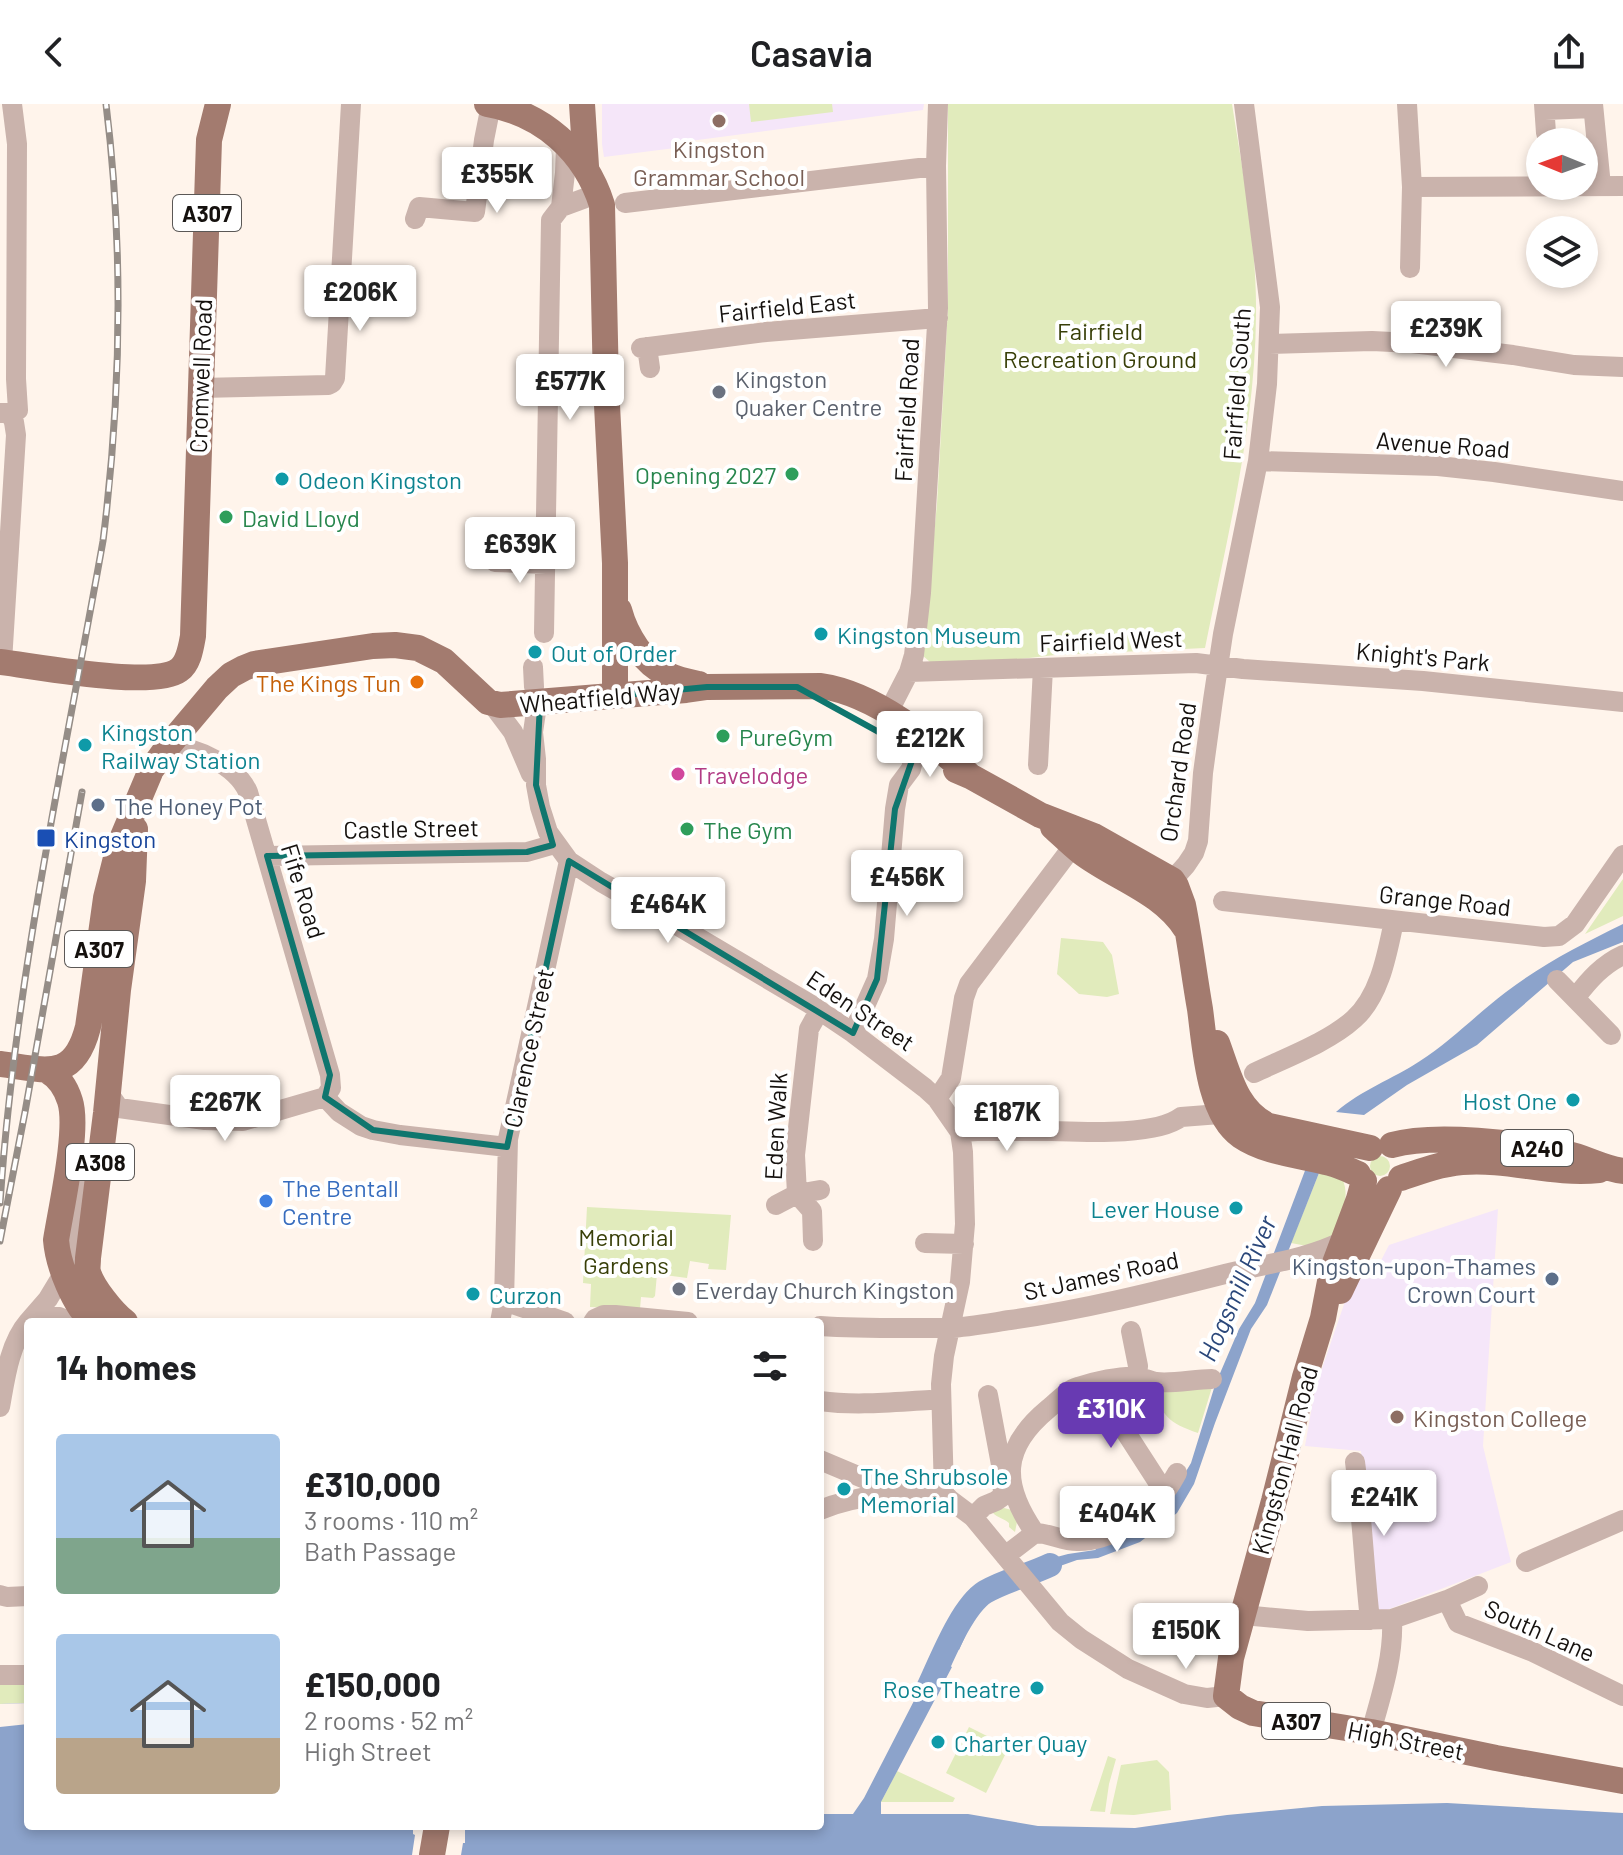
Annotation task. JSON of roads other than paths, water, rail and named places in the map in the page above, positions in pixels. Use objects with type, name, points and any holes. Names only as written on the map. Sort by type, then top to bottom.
[{"type":"main road","name":"Cromwell Road","points":[[1,662],[105,675],[158,677],[177,671],[190,650],[193,636],[209,140],[218,104]]},
{"type":"main road","points":[[495,105],[547,108],[556,104]]},
{"type":"main road","points":[[582,104],[586,166]]},
{"type":"main road","points":[[495,105],[542,124],[586,166],[599,193],[603,216],[606,385],[616,595],[615,696]]},
{"type":"main road","name":"Wheatfield Way","points":[[616,595],[629,637],[653,665],[670,677],[707,687]]},
{"type":"main road","name":"A307","points":[[48,1071],[72,1061],[84,1044],[106,898],[119,846],[151,770],[231,675],[254,664],[395,645],[418,648],[444,661],[492,704]]},
{"type":"main road","name":"Wheatfield Way","points":[[492,704],[536,685],[615,696],[707,687],[833,687],[888,713],[937,746],[970,776]]},
{"type":"main road","name":"Wheatfield Way","points":[[797,687],[856,714],[915,752],[970,776],[1040,815],[1071,843],[1154,897],[1180,921]]},
{"type":"main road","name":"A308","points":[[121,1318],[88,1272],[88,1258],[133,881],[134,812]]},
{"type":"main road","name":"Wheatfield Way","points":[[1071,843],[1094,836],[1172,880]]},
{"type":"main road","points":[[1172,880],[1183,905],[1180,921],[1213,1086],[1235,1118],[1242,1136],[1256,1144],[1334,1164],[1378,1181],[1403,1171],[1400,1154],[1381,1147],[1235,1118]]},
{"type":"main road","points":[[0,1064],[48,1071]]},
{"type":"main road","name":"A308","points":[[48,1071],[63,1084],[72,1112],[72,1138],[56,1240],[57,1254],[63,1274],[88,1318]]},
{"type":"main road","name":"A240","points":[[1381,1147],[1415,1140],[1460,1140],[1565,1153],[1619,1167]]},
{"type":"main road","points":[[1378,1181],[1358,1162],[1361,1156],[1381,1147]]},
{"type":"main road","name":"A240","points":[[1378,1181],[1436,1165],[1461,1162],[1568,1172],[1619,1167]]},
{"type":"main road","name":"Kingston Hall Road","points":[[1226,1696],[1231,1658],[1323,1318],[1332,1271],[1359,1199],[1378,1181]]},
{"type":"main road","name":"Kingston Hall Road","points":[[1323,1318],[1353,1265],[1378,1181]]},
{"type":"main road","name":"High Street","points":[[1226,1696],[1253,1713],[1371,1732],[1623,1781]]},
{"type":"main road","points":[[432,1855],[436,1830]]},
{"type":"street","name":"Fairfield Road","points":[[888,713],[914,655],[921,593],[938,318],[938,104]]},
{"type":"street","name":"Fairfield South","points":[[1219,665],[1258,461],[1269,344],[1270,307],[1244,104]]},
{"type":"street","points":[[1407,104],[1412,187],[1410,268]]},
{"type":"street","points":[[415,219],[419,207],[478,220],[484,140],[495,105]]},
{"type":"street","points":[[1546,128],[1544,107],[1593,106],[1601,186]]},
{"type":"street","points":[[200,388],[328,385],[335,378],[351,109]]},
{"type":"street","points":[[5,413],[18,410],[17,144],[9,112]]},
{"type":"street","points":[[561,207],[566,145]]},
{"type":"street","points":[[625,203],[936,166]]},
{"type":"street","points":[[1412,187],[1486,178],[1623,186]]},
{"type":"street","points":[[544,628],[551,220],[561,207],[599,193]]},
{"type":"street","name":"Fairfield East","points":[[646,354],[766,332],[938,318]]},
{"type":"street","points":[[1269,344],[1412,343],[1574,365],[1623,367]]},
{"type":"street","points":[[1,662],[16,435],[14,422],[5,413]]},
{"type":"street","name":"Avenue Road","points":[[1258,461],[1438,466],[1623,491]]},
{"type":"street","points":[[495,562],[546,564]]},
{"type":"street","name":"Fairfield West","points":[[909,672],[1196,663],[1219,665]]},
{"type":"street","name":"Knight's Park","points":[[1219,665],[1423,681],[1623,702]]},
{"type":"street","name":"Orchard Road","points":[[1172,880],[1186,865],[1198,841],[1203,773],[1219,665]]},
{"type":"street","points":[[1038,765],[1043,668]]},
{"type":"street","points":[[536,685],[533,732],[536,785]]},
{"type":"street","points":[[492,704],[513,732],[536,785],[544,821],[555,844],[569,861]]},
{"type":"street","name":"Fife Road","points":[[169,745],[188,747],[227,766],[241,779],[248,792],[330,1075],[331,1088],[325,1097]]},
{"type":"street","points":[[853,1033],[877,979],[884,939],[899,785],[911,769],[915,752]]},
{"type":"street","points":[[937,1099],[951,1078],[969,984],[1071,843]]},
{"type":"street","name":"Castle Street","points":[[267,856],[527,852],[555,844]]},
{"type":"street","name":"Grange Road","points":[[1223,901],[1544,937],[1559,936],[1575,924],[1623,855]]},
{"type":"street","name":"Eden Street","points":[[569,861],[810,1004],[853,1033],[937,1099],[960,1132],[966,1214],[960,1282],[941,1384],[944,1493]]},
{"type":"street","name":"Clarence Street","points":[[501,1318],[504,1301],[507,1147],[569,861]]},
{"type":"street","points":[[1254,1073],[1337,1033],[1357,1017],[1373,992],[1385,963],[1394,921]]},
{"type":"street","points":[[1576,997],[1609,961],[1623,955]]},
{"type":"street","points":[[1557,980],[1611,1035]]},
{"type":"street","points":[[32,1318],[48,1299],[73,1253],[106,1019],[118,990]]},
{"type":"street","name":"Eden Walk","points":[[813,1241],[812,1211],[797,1194],[795,1155],[809,1029],[819,1011]]},
{"type":"street","points":[[107,1091],[119,1108],[219,1121],[243,1121],[325,1097],[339,1112],[370,1129],[507,1147]]},
{"type":"street","points":[[960,1132],[1096,1133],[1175,1122],[1182,1127],[1220,1127],[1235,1118]]},
{"type":"street","points":[[776,1205],[797,1194],[820,1190]]},
{"type":"street","name":"St James' Road","points":[[824,1326],[950,1328],[1037,1317],[1294,1259],[1343,1241]]},
{"type":"street","points":[[925,1243],[964,1244]]},
{"type":"street","points":[[1294,1259],[1332,1271]]},
{"type":"street","points":[[504,1301],[553,1318]]},
{"type":"street","points":[[597,1318],[615,1315],[646,1318]]},
{"type":"street","points":[[0,1407],[12,1355],[24,1327]]},
{"type":"street","points":[[1131,1331],[1137,1376]]},
{"type":"street","points":[[1035,1533],[1015,1500],[1011,1474],[1014,1449],[1026,1429],[1042,1414],[1074,1388],[1094,1383],[1137,1376],[1156,1382],[1212,1379]]},
{"type":"street","points":[[1094,1383],[1165,1493]]},
{"type":"street","points":[[973,1517],[984,1506],[1003,1496],[1002,1470],[988,1395]]},
{"type":"street","points":[[824,1402],[847,1405],[930,1400]]},
{"type":"street","points":[[824,1462],[896,1492]]},
{"type":"street","points":[[1355,1462],[1370,1620]]},
{"type":"street","points":[[824,1508],[836,1503],[896,1492],[944,1493],[973,1517],[1009,1560],[1035,1533],[1077,1541],[1098,1539],[1116,1531],[1147,1511],[1165,1493],[1177,1473]]},
{"type":"street","points":[[1526,1562],[1623,1520]]},
{"type":"street","name":"High Street","points":[[1009,1560],[1067,1629],[1128,1669],[1184,1694],[1207,1698],[1226,1696]]},
{"type":"street","points":[[1243,1615],[1308,1621],[1392,1619],[1478,1586]]},
{"type":"street","points":[[0,1595],[24,1596]]},
{"type":"street","name":"South Lane","points":[[1447,1600],[1458,1623],[1533,1652],[1623,1696]]},
{"type":"street","points":[[1371,1732],[1393,1636],[1392,1619]]},
{"type":"street","points":[[0,1675],[24,1675]]},
{"type":"water","points":[[1623,924],[1623,942],[1573,962],[1477,1045],[1407,1085],[1364,1115],[1336,1112],[1431,1053],[1534,972]]},
{"type":"water","points":[[1306,1168],[1319,1173],[1267,1305],[1251,1329],[1194,1484],[1177,1513],[1140,1542],[1098,1558],[1077,1560],[1046,1571],[1038,1562],[1095,1550],[1182,1478],[1191,1463],[1215,1385],[1239,1329],[1255,1303]]},
{"type":"water","points":[[1002,1574],[1010,1585],[979,1606],[959,1650],[943,1641],[966,1598],[975,1588]]},
{"type":"water","points":[[936,1658],[952,1667],[881,1802],[881,1814],[968,1814],[1038,1826],[1135,1828],[1322,1806],[1447,1803],[1623,1813],[1623,1855],[0,1855],[0,1704],[24,1703],[24,1830],[824,1830],[824,1814],[853,1814]]},
{"type":"waterway","name":"Hogsmill River","points":[[927,1690],[952,1636],[976,1599],[993,1588],[1050,1565]]},
{"type":"railway","points":[[0,1203],[7,1120],[29,954],[103,541],[109,487],[117,378],[118,268],[106,104]]},
{"type":"railway","points":[[0,1241],[82,792]]},
{"type":"place","name":"Kingston Grammar School","points":[[719,121]]},
{"type":"place","name":"Kingston Quaker Centre","points":[[719,392]]},
{"type":"place","name":"Opening 2027","points":[[792,474]]},
{"type":"place","name":"Odeon Kingston","points":[[282,479]]},
{"type":"place","name":"David Lloyd","points":[[226,517]]},
{"type":"place","name":"Kingston Museum","points":[[821,634]]},
{"type":"place","name":"Out of Order","points":[[535,652]]},
{"type":"place","name":"The Kings Tun","points":[[417,682]]},
{"type":"place","name":"PureGym","points":[[723,736]]},
{"type":"place","name":"Kingston Railway Station","points":[[85,745]]},
{"type":"place","name":"Travelodge","points":[[678,774]]},
{"type":"place","name":"The Honey Pot","points":[[98,805]]},
{"type":"place","name":"The Gym","points":[[687,829]]},
{"type":"place","name":"Kingston","points":[[46,838]]},
{"type":"place","name":"Host One","points":[[1573,1100]]},
{"type":"place","name":"The Bentall Centre","points":[[266,1201]]},
{"type":"place","name":"Lever House","points":[[1236,1208]]},
{"type":"place","name":"Kingston-upon-Thames Crown Court","points":[[1552,1279]]},
{"type":"place","name":"Everday Church Kingston","points":[[679,1289]]},
{"type":"place","name":"Curzon","points":[[473,1294]]},
{"type":"place","name":"Kingston College","points":[[1397,1417]]},
{"type":"place","name":"The Shrubsole Memorial","points":[[844,1489]]},
{"type":"place","name":"Rose Theatre","points":[[1037,1688]]},
{"type":"place","name":"Charter Quay","points":[[938,1742]]},
{"type":"park label","name":"Fairfield Recreation Ground","points":[[1100,344]]},
{"type":"park label","name":"Memorial Gardens","points":[[626,1250]]}]
